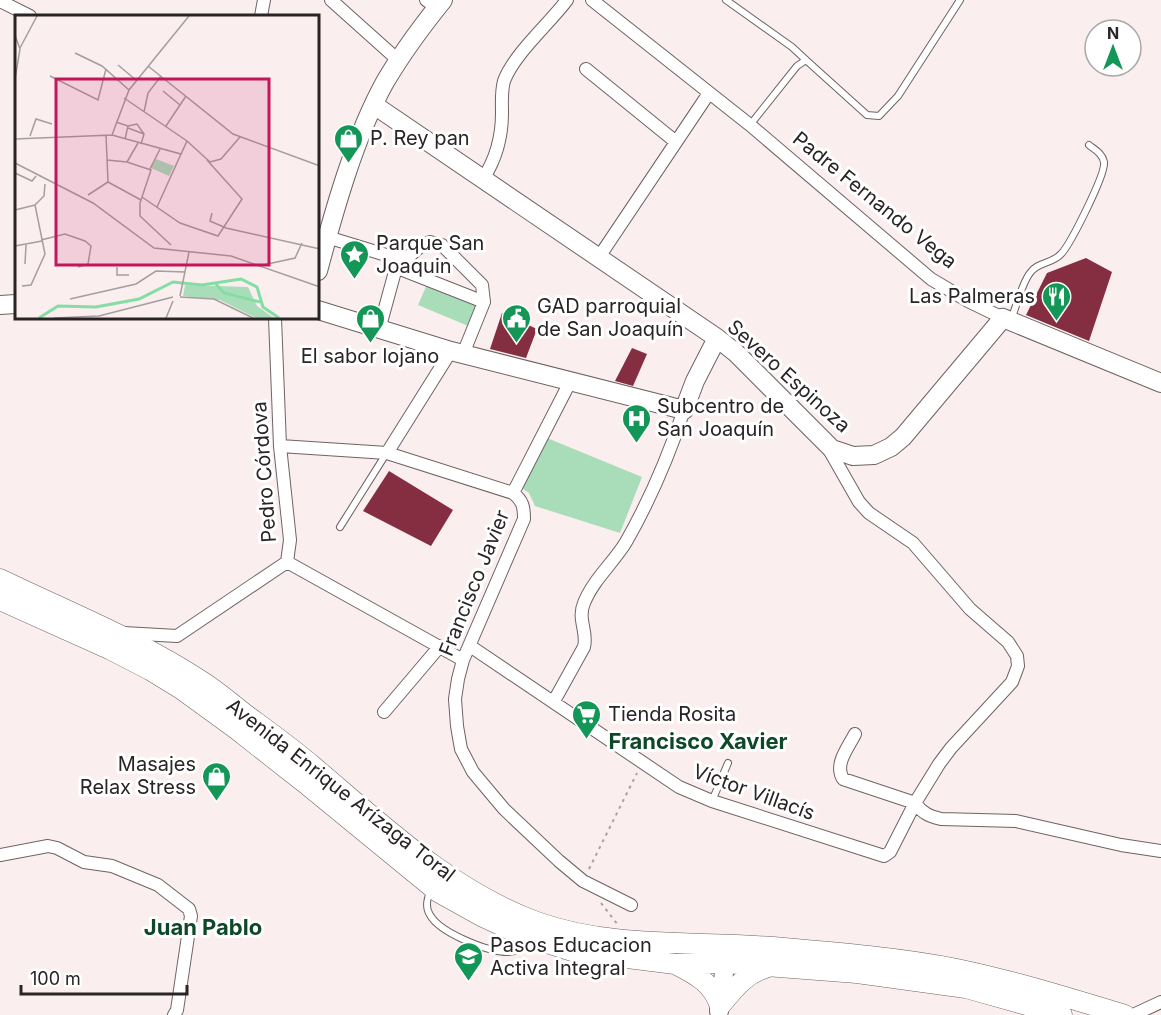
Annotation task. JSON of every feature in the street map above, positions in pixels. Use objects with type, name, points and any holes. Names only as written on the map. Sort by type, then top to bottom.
[{"type":"main road","name":"Avenida Enrique Arízaga Toral","points":[[0,579],[155,654],[201,680],[310,763],[412,851],[452,879],[494,903],[536,921],[600,938],[727,954],[770,966],[857,973],[966,988],[1062,1015]]},
{"type":"main road","name":"Avenida Enrique Arízaga Toral","points":[[0,600],[111,650],[181,689],[262,749],[433,888],[483,917],[534,939],[572,951],[675,964],[781,947],[876,957],[958,969],[1125,1015]]},
{"type":"main road","points":[[675,964],[696,975],[713,989],[719,1010]]},
{"type":"main road","points":[[719,1010],[744,979],[758,969],[770,966]]},
{"type":"street","points":[[261,15],[264,0]]},
{"type":"street","points":[[331,0],[398,60]]},
{"type":"street","points":[[483,179],[498,151],[502,115],[501,94],[504,80],[513,64],[567,0]]},
{"type":"street","name":"Padre Fernando Vega","points":[[592,0],[750,125],[931,279],[968,302],[1007,320],[1161,383]]},
{"type":"street","points":[[0,1],[28,15]]},
{"type":"street","points":[[320,263],[359,141],[374,105],[398,60],[435,3]]},
{"type":"street","points":[[586,69],[676,142]]},
{"type":"street","points":[[599,257],[709,93]]},
{"type":"street","name":"Severo Espinoza","points":[[374,105],[717,338],[736,353],[832,449],[853,456],[874,455],[891,447],[903,437],[1007,320]]},
{"type":"street","points":[[327,237],[396,262],[484,302]]},
{"type":"street","points":[[387,453],[457,352],[484,302],[482,285],[441,245],[430,242],[423,244],[406,259],[396,262]]},
{"type":"street","points":[[379,330],[396,262]]},
{"type":"street","points":[[0,305],[15,304]]},
{"type":"street","points":[[320,311],[457,352],[684,410]]},
{"type":"street","name":"Pedro Córdova","points":[[110,632],[177,636],[287,562],[290,540],[280,446],[275,320]]},
{"type":"street","points":[[554,701],[584,647],[586,640],[581,619],[585,600],[625,543],[646,504],[677,432],[695,381],[717,338]]},
{"type":"street","points":[[513,494],[570,382]]},
{"type":"street","points":[[824,442],[859,502],[869,513],[922,552],[970,609],[1008,642],[1017,656],[1018,666],[1012,682],[951,748],[915,803]]},
{"type":"street","name":"Francisco Javier","points":[[280,446],[387,453],[513,494],[521,500],[524,519],[458,679],[455,699],[461,749],[472,772],[504,809],[583,880],[631,905]]},
{"type":"street","points":[[287,562],[464,660]]},
{"type":"street","points":[[384,712],[440,646]]},
{"type":"street","name":"Víctor Villacís","points":[[470,646],[679,787],[712,801],[884,856],[890,852],[915,803]]},
{"type":"street","points":[[855,734],[840,764],[839,772],[843,779],[915,803],[929,816],[941,819],[1016,821],[1121,845],[1161,851]]},
{"type":"street","points":[[0,855],[48,846],[57,848],[84,862],[112,866],[136,874],[158,885],[189,909],[191,916],[184,972],[174,1015]]},
{"type":"street","points":[[719,1010],[727,954]]},
{"type":"street","points":[[1132,1015],[1161,1002]]},
{"type":"lane","points":[[726,0],[792,47],[867,115],[879,116],[898,96],[960,0]]},
{"type":"lane","points":[[750,125],[797,66],[806,60]]},
{"type":"lane","points":[[1007,320],[1029,273],[1063,253],[1100,182],[1104,161],[1099,152],[1089,145]]},
{"type":"lane","points":[[340,527],[387,453]]},
{"type":"lane","points":[[712,801],[728,763]]},
{"type":"lane","points":[[433,888],[427,901],[430,916],[439,925],[471,943],[493,950],[510,952],[522,948],[534,939]]},
{"type":"path","points":[[631,941],[583,880],[643,761]]},
{"type":"green space","points":[[428,282],[482,301],[473,328],[418,305]]},
{"type":"green space","points":[[547,438],[642,477],[620,533],[535,506],[529,493],[520,487]]},
{"type":"building","points":[[1086,258],[1112,272],[1089,341],[1026,315],[1047,273]]},
{"type":"building","points":[[502,313],[537,329],[526,358],[490,349]]},
{"type":"building","points":[[632,348],[647,354],[633,386],[615,381]]},
{"type":"building","points":[[389,471],[453,510],[431,546],[363,511]]},
{"type":"place","name":"P. Rey pan","points":[[349,164]]},
{"type":"place","name":"Parque San Joaquin","points":[[355,280]]},
{"type":"place","name":"Las Palmeras","points":[[1056,322]]},
{"type":"place","name":"El sabor lojano","points":[[370,344]]},
{"type":"place","name":"GAD parroquial de San Joaquín","points":[[516,344]]},
{"type":"place","name":"Subcentro de San Joaquín","points":[[636,444]]},
{"type":"place","name":"Tienda Rosita","points":[[587,740]]},
{"type":"place","name":"Masajes Relax Stress","points":[[217,802]]},
{"type":"place","name":"Pasos Educacion Activa Integral","points":[[469,982]]},
{"type":"district","name":"Francisco Xavier","points":[[698,741]]},
{"type":"district","name":"Juan Pablo","points":[[203,927]]}]
